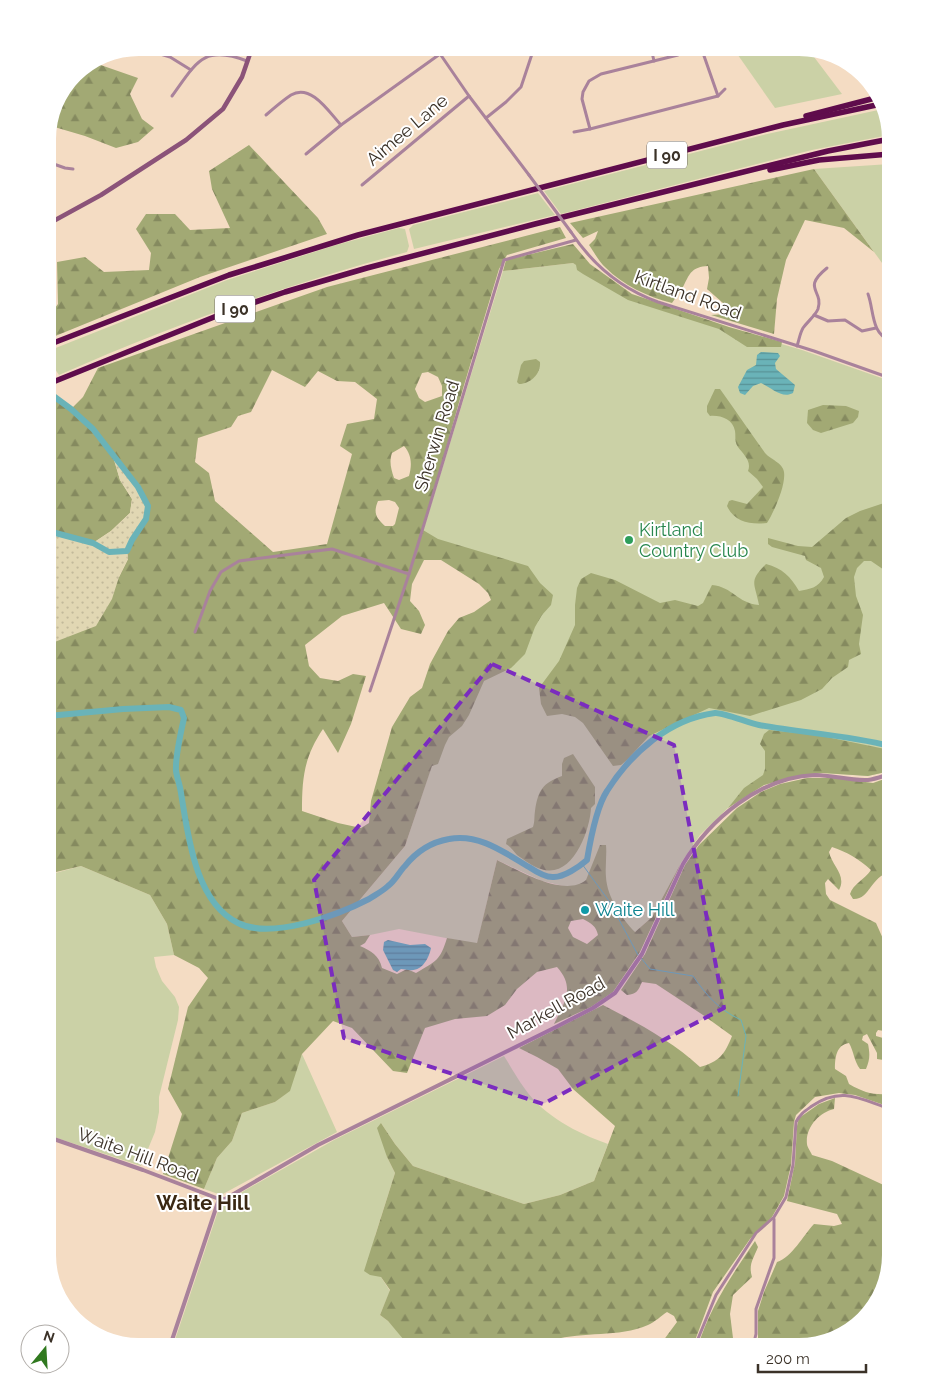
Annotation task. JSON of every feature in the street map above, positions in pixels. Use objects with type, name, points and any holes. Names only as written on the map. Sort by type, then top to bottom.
[{"type":"highway","points":[[736,137],[871,99]]},
{"type":"highway","name":"I 90","points":[[56,342],[208,283],[301,251],[404,222],[736,137],[811,118],[874,105]]},
{"type":"highway","name":"I 90","points":[[56,381],[229,311],[285,292],[395,260],[828,151],[882,141]]},
{"type":"highway","points":[[708,182],[819,160],[882,155]]},
{"type":"main road","points":[[56,219],[101,194],[186,140],[223,109],[242,76],[249,56]]},
{"type":"street","points":[[167,56],[192,70]]},
{"type":"street","points":[[172,96],[192,70],[208,56]]},
{"type":"street","points":[[232,56],[247,61]]},
{"type":"street","points":[[306,154],[340,125],[437,56]]},
{"type":"street","name":"Kirtland Road","points":[[441,56],[576,240],[597,264],[621,285],[636,294],[658,302],[882,375]]},
{"type":"street","points":[[486,118],[521,88],[531,56]]},
{"type":"street","points":[[652,56],[654,61]]},
{"type":"street","points":[[590,129],[582,99],[583,92],[589,81],[601,74],[674,56]]},
{"type":"street","points":[[704,56],[718,96]]},
{"type":"street","points":[[574,132],[718,96],[725,89]]},
{"type":"street","points":[[266,115],[293,94],[305,92],[317,98],[340,125]]},
{"type":"street","name":"Aimee Lane","points":[[362,185],[469,96]]},
{"type":"street","points":[[56,165],[73,169]]},
{"type":"street","name":"Sherwin Road","points":[[370,691],[409,574],[504,260],[576,240]]},
{"type":"street","points":[[796,346],[802,329],[814,316],[818,308],[819,300],[815,292],[814,283],[818,276],[827,268]]},
{"type":"street","points":[[868,294],[876,328],[882,336]]},
{"type":"street","points":[[814,316],[828,321],[845,320],[862,331],[876,328]]},
{"type":"street","points":[[195,632],[210,591],[221,572],[239,560],[332,550],[409,574]]},
{"type":"street","name":"Markell Road","points":[[219,1199],[225,1199],[318,1146],[593,1008],[615,993],[642,954],[682,864],[690,851],[712,827],[749,796],[765,787],[795,778],[814,775],[858,780],[869,780],[882,776]]},
{"type":"street","points":[[698,1338],[716,1295],[756,1233],[774,1218],[786,1197],[792,1165],[796,1122],[799,1116],[819,1102],[836,1095],[846,1095],[882,1106]]},
{"type":"street","name":"Waite Hill Road","points":[[56,1140],[219,1199]]},
{"type":"street","points":[[173,1338],[219,1199]]},
{"type":"street","points":[[755,1338],[756,1309],[774,1258],[774,1218]]},
{"type":"highlighted area","points":[[492,664],[674,745],[724,1008],[543,1104],[344,1038],[314,880]]},
{"type":"green space","points":[[739,56],[805,56],[815,58],[842,94],[775,108]]},
{"type":"green space","points":[[102,65],[138,78],[130,94],[142,119],[154,128],[138,142],[116,148],[57,128],[65,102],[80,80]]},
{"type":"green space","points":[[876,110],[882,136],[812,150],[561,214],[544,191],[767,134]]},
{"type":"green space","points":[[249,145],[318,218],[327,234],[200,277],[56,336],[56,307],[58,304],[57,262],[85,257],[104,272],[149,270],[151,253],[136,229],[146,214],[175,214],[190,230],[230,228],[212,189],[209,171]]},
{"type":"green space","points":[[882,165],[882,263],[814,169]]},
{"type":"green space","points":[[814,169],[874,252],[844,228],[805,220],[786,260],[777,299],[774,334],[711,315],[725,314],[723,303],[707,289],[709,278],[708,266],[692,271],[672,303],[645,294],[620,280],[601,263],[589,245],[595,239],[598,231],[583,238],[570,223]]},
{"type":"green space","points":[[538,193],[555,215],[414,249],[409,229],[413,225]]},
{"type":"green space","points":[[560,227],[566,238],[507,255],[499,269],[423,530],[438,539],[528,566],[540,583],[553,595],[551,605],[535,627],[525,654],[511,668],[484,681],[469,715],[462,726],[449,737],[438,764],[432,766],[405,846],[342,921],[352,937],[370,935],[365,943],[360,946],[374,954],[382,968],[397,974],[407,969],[416,973],[436,960],[447,938],[477,943],[497,860],[541,880],[566,886],[577,885],[586,880],[600,845],[606,845],[606,877],[609,892],[620,914],[635,932],[652,917],[681,863],[640,952],[613,992],[591,1007],[554,1024],[566,996],[566,982],[557,967],[537,972],[517,989],[505,1005],[487,1016],[455,1019],[425,1028],[407,1073],[393,1071],[352,1028],[333,1021],[302,1054],[290,1091],[275,1102],[242,1113],[232,1141],[217,1158],[204,1189],[163,1174],[182,1114],[168,1089],[188,1007],[208,978],[199,968],[174,955],[167,924],[150,895],[81,866],[56,872],[56,548],[119,577],[128,559],[127,551],[132,540],[146,519],[114,459],[120,480],[132,499],[130,513],[111,531],[93,543],[56,533],[56,399],[71,409],[83,397],[98,368],[327,287]],"holes":[[[272,370],[305,387],[318,371],[337,381],[355,382],[377,399],[374,419],[347,424],[340,446],[352,454],[327,544],[273,552],[215,501],[209,473],[195,462],[198,438],[231,427],[238,416],[251,412]],[[428,372],[438,377],[442,386],[442,396],[425,402],[419,398],[415,389],[422,373]],[[404,446],[411,460],[409,476],[399,480],[394,478],[391,466],[392,453]],[[389,500],[395,502],[399,508],[393,526],[385,526],[379,520],[376,512],[378,501]],[[424,560],[441,560],[479,584],[488,593],[491,600],[474,612],[459,618],[448,631],[430,664],[422,688],[410,697],[392,727],[371,801],[369,823],[361,828],[338,823],[302,811],[305,768],[312,749],[323,729],[338,753],[351,724],[366,676],[353,674],[338,681],[320,678],[309,666],[305,645],[342,616],[384,603],[401,629],[421,634],[425,625],[419,611],[410,601],[412,584]],[[583,919],[593,925],[598,935],[587,944],[573,937],[568,928],[571,921]]]},
{"type":"green space","points":[[399,228],[405,229],[409,246],[407,252],[318,278],[231,307],[144,339],[59,375],[56,371],[56,348],[227,280],[336,245]]},
{"type":"green space","points":[[573,244],[590,264],[632,294],[729,327],[782,342],[781,347],[747,347],[719,329],[628,300],[577,270],[576,265],[573,263],[503,271],[506,260]]},
{"type":"green space","name":"Kirtland Country Club","points":[[573,263],[589,271],[630,299],[802,350],[882,378],[882,773],[868,776],[823,773],[796,776],[764,785],[728,808],[700,835],[681,863],[652,917],[624,942],[576,889],[542,881],[497,860],[477,944],[399,929],[352,937],[342,921],[405,846],[440,741],[501,582],[420,541],[503,271]]},
{"type":"green space","points":[[536,359],[540,362],[537,374],[531,380],[519,384],[517,382],[521,365],[524,361]]},
{"type":"green space","points":[[715,389],[720,389],[765,453],[783,469],[784,477],[781,491],[767,523],[749,523],[739,519],[734,516],[727,506],[729,501],[732,500],[747,504],[763,487],[748,471],[748,461],[737,445],[732,423],[722,417],[710,416],[707,412],[707,406]]},
{"type":"green space","points":[[823,405],[846,406],[859,411],[858,417],[853,423],[821,433],[813,430],[807,423],[808,410]]},
{"type":"green space","points":[[882,504],[882,569],[871,561],[864,561],[857,568],[854,577],[856,596],[863,615],[859,644],[861,654],[849,660],[848,667],[832,678],[822,689],[801,700],[750,716],[709,708],[649,736],[621,765],[613,766],[583,723],[575,717],[562,714],[547,716],[541,704],[539,688],[559,661],[575,625],[577,588],[581,579],[591,573],[615,580],[660,603],[675,600],[698,606],[703,603],[712,585],[719,586],[745,601],[759,605],[754,583],[760,570],[766,564],[786,574],[799,591],[816,586],[824,577],[821,568],[806,560],[805,556],[772,547],[768,544],[768,538],[798,546],[812,547],[846,518]]},
{"type":"green space","points":[[769,730],[817,735],[882,748],[882,773],[868,776],[823,773],[796,776],[764,785],[728,808],[744,788],[763,775],[765,751],[760,744],[764,734]]},
{"type":"green space","points":[[573,754],[595,787],[595,804],[591,808],[583,840],[570,861],[562,867],[552,870],[541,869],[531,865],[517,855],[506,844],[507,839],[533,827],[536,804],[542,788],[550,781],[562,776],[564,758]]},
{"type":"green space","points":[[807,778],[835,778],[873,783],[882,780],[882,876],[863,896],[853,899],[850,894],[852,890],[871,870],[853,856],[832,847],[829,852],[840,875],[841,885],[839,890],[828,879],[825,883],[826,894],[830,900],[876,923],[882,936],[882,1031],[878,1030],[876,1036],[882,1038],[882,1060],[877,1059],[877,1053],[867,1034],[863,1036],[862,1040],[868,1044],[869,1048],[869,1060],[866,1069],[860,1069],[856,1063],[849,1043],[841,1046],[839,1049],[836,1056],[835,1069],[846,1076],[849,1084],[860,1090],[873,1094],[882,1094],[882,1104],[855,1095],[839,1093],[815,1097],[796,1115],[791,1165],[784,1196],[772,1217],[750,1239],[713,1292],[696,1338],[665,1338],[677,1322],[674,1316],[667,1312],[651,1324],[625,1332],[561,1338],[402,1338],[388,1321],[380,1315],[390,1290],[381,1277],[370,1275],[364,1271],[395,1173],[377,1128],[381,1123],[413,1166],[524,1204],[560,1195],[594,1181],[615,1126],[573,1089],[558,1069],[519,1048],[603,1005],[666,1040],[700,1067],[717,1060],[727,1048],[732,1036],[656,984],[642,982],[637,992],[630,995],[621,990],[645,954],[685,865],[699,845],[737,808],[761,792],[780,784]]},
{"type":"green space","points":[[81,866],[150,895],[167,924],[174,955],[154,957],[162,981],[175,997],[179,1007],[178,1020],[159,1097],[159,1112],[155,1132],[141,1166],[56,1138],[56,873]]},
{"type":"green space","points":[[302,1054],[337,1132],[221,1195],[204,1189],[217,1158],[232,1141],[242,1113],[275,1102],[289,1091]]},
{"type":"green space","points":[[504,1056],[525,1089],[551,1115],[573,1129],[608,1144],[594,1181],[560,1195],[524,1204],[413,1166],[381,1123],[387,1157],[395,1173],[375,1236],[381,1277],[390,1291],[380,1315],[404,1338],[176,1338],[221,1202],[230,1201],[235,1196],[334,1140]]},
{"type":"green space","points":[[835,1098],[834,1109],[824,1113],[814,1121],[808,1132],[807,1145],[812,1155],[832,1161],[882,1184],[882,1255],[879,1277],[871,1296],[858,1314],[840,1327],[821,1335],[810,1337],[758,1338],[758,1311],[777,1262],[788,1256],[814,1224],[834,1226],[842,1224],[837,1214],[787,1201],[795,1163],[799,1118],[819,1104]]},
{"type":"green space","points":[[755,1241],[758,1247],[751,1265],[752,1277],[733,1295],[730,1314],[733,1338],[701,1338],[715,1305]]},
{"type":"sand","points":[[113,457],[138,487],[148,506],[146,519],[132,540],[127,551],[128,559],[119,577],[112,599],[96,626],[56,641],[56,533],[93,543],[111,531],[130,513],[132,499],[120,480]]},
{"type":"water","points":[[761,352],[778,353],[780,356],[775,363],[776,369],[795,385],[793,393],[781,394],[761,383],[753,386],[745,395],[740,393],[738,387],[747,370],[756,365],[757,355]]},
{"type":"water","points":[[388,940],[410,945],[425,944],[431,948],[429,956],[418,969],[401,969],[397,972],[393,970],[383,950],[384,942]]},
{"type":"waterway","points":[[56,398],[93,429],[138,487],[148,506],[146,519],[127,551],[109,552],[93,543],[56,533]]},
{"type":"waterway","points":[[56,715],[169,707],[181,710],[184,718],[177,752],[176,771],[191,847],[203,884],[212,900],[223,913],[238,923],[252,928],[268,929],[286,927],[323,918],[369,899],[390,884],[419,852],[431,845],[449,839],[471,839],[481,842],[501,850],[537,872],[551,877],[558,877],[567,873],[587,860],[594,824],[600,806],[607,791],[617,777],[640,751],[653,740],[682,722],[698,717],[718,713],[759,725],[882,744]]},
{"type":"waterway","points":[[582,864],[609,901],[638,955]]},
{"type":"waterway","points":[[641,958],[650,969],[693,976],[714,1001],[741,1020],[746,1036],[738,1096]]},
{"type":"place","name":"Kirtland Country Club","points":[[629,540]]},
{"type":"place","name":"Waite Hill","points":[[585,910]]},
{"type":"district","name":"Waite Hill","points":[[203,1203]]}]
